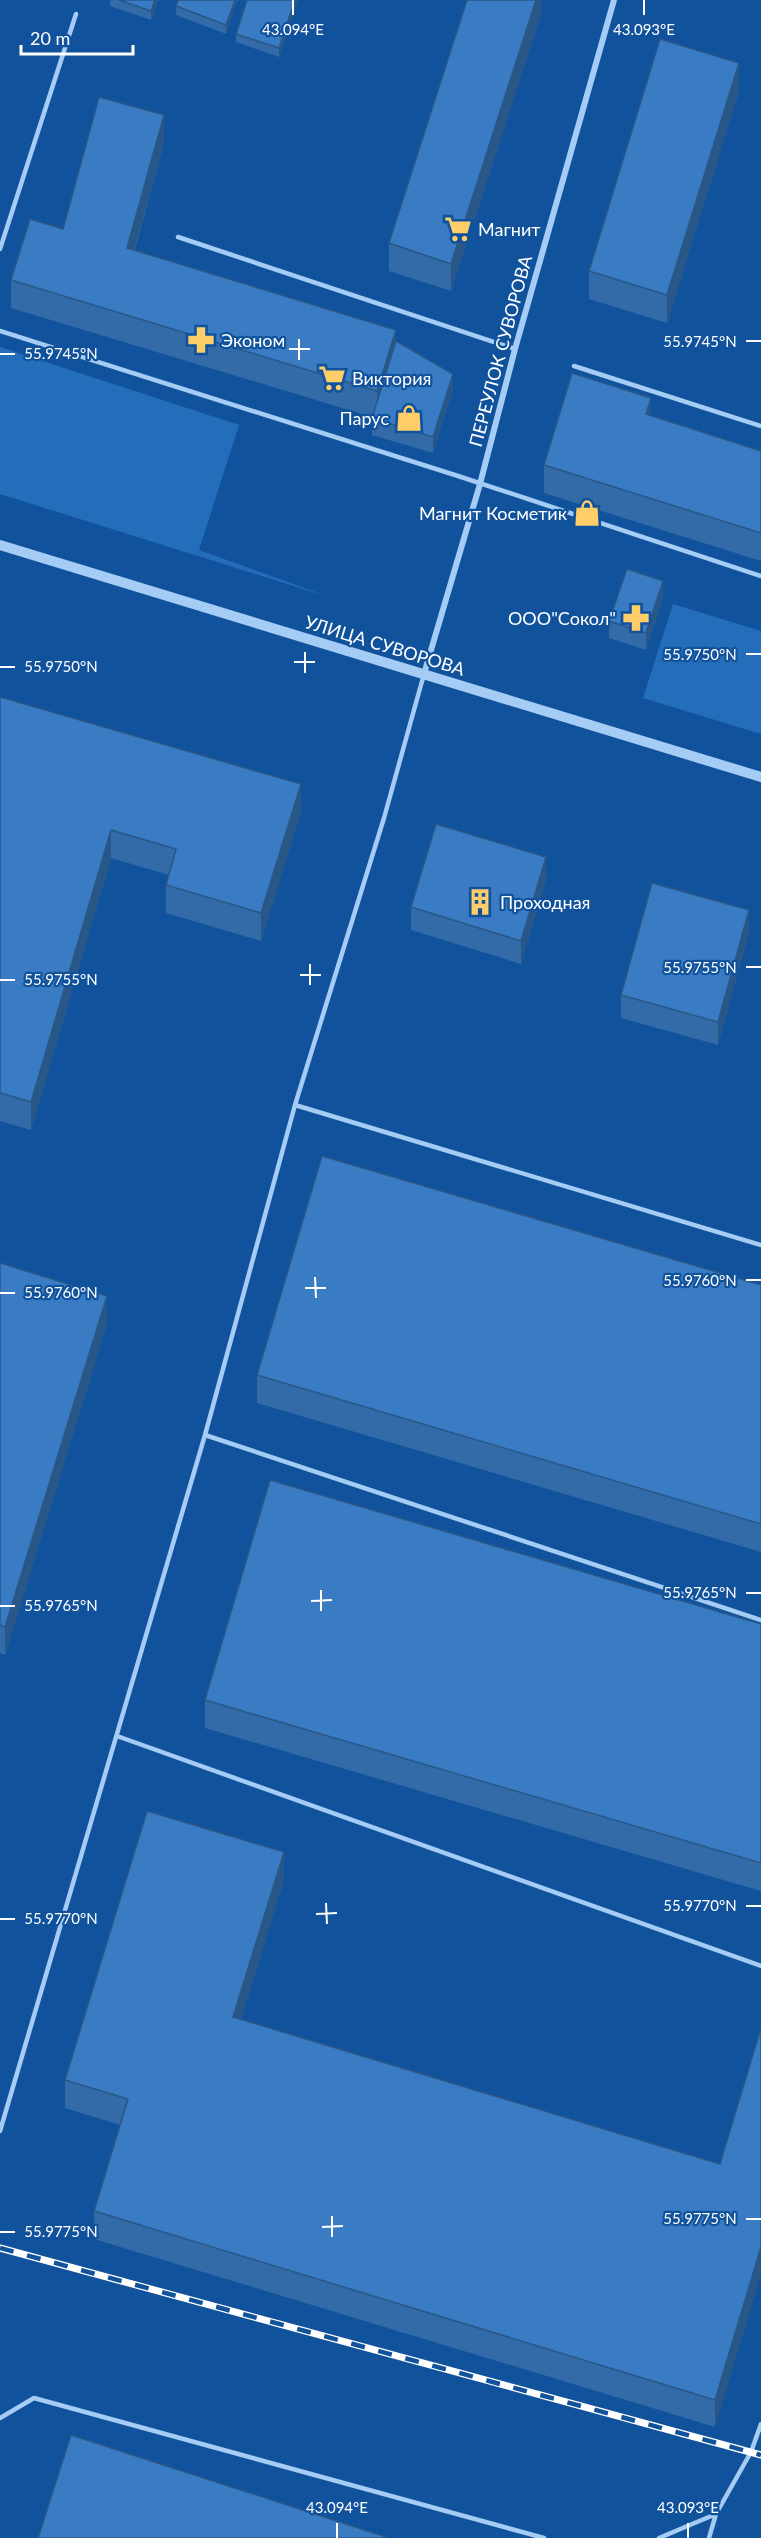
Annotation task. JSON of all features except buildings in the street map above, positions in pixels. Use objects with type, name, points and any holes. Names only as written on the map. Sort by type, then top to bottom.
[{"type":"street","name":"ПЕРЕУЛОК СУВОРОВА","points":[[424,674],[480,484],[515,349],[614,0]]},
{"type":"street","name":"УЛИЦА СУВОРОВА","points":[[0,545],[761,777]]},
{"type":"lane","points":[[0,249],[76,14]]},
{"type":"lane","points":[[178,237],[515,349]]},
{"type":"lane","points":[[0,331],[761,576]]},
{"type":"lane","points":[[574,366],[761,426]]},
{"type":"lane","points":[[0,2131],[205,1435],[295,1105],[384,818],[424,674]]},
{"type":"lane","points":[[295,1105],[761,1245]]},
{"type":"lane","points":[[205,1435],[761,1620]]},
{"type":"lane","points":[[117,1736],[761,1966]]},
{"type":"lane","points":[[0,2418],[34,2398],[544,2538]]},
{"type":"lane","points":[[709,2538],[716,2514],[751,2452],[761,2424]]},
{"type":"lane","points":[[658,2538],[716,2514]]},
{"type":"shaded area","points":[[0,347],[239,425],[199,550],[332,598],[0,494]]},
{"type":"shaded area","points":[[673,604],[761,631],[761,734],[643,698]]},
{"type":"railway","points":[[0,2248],[761,2455]]},
{"type":"place","name":"Магнит","points":[[458,229]]},
{"type":"place","name":"Эконом","points":[[201,340]]},
{"type":"place","name":"Виктория","points":[[332,378]]},
{"type":"place","name":"Парус","points":[[409,418]]},
{"type":"place","name":"Магнит Косметик","points":[[587,513]]},
{"type":"place","name":"ООО\"Сокол\"","points":[[636,618]]},
{"type":"place","name":"Проходная","points":[[480,902]]}]
